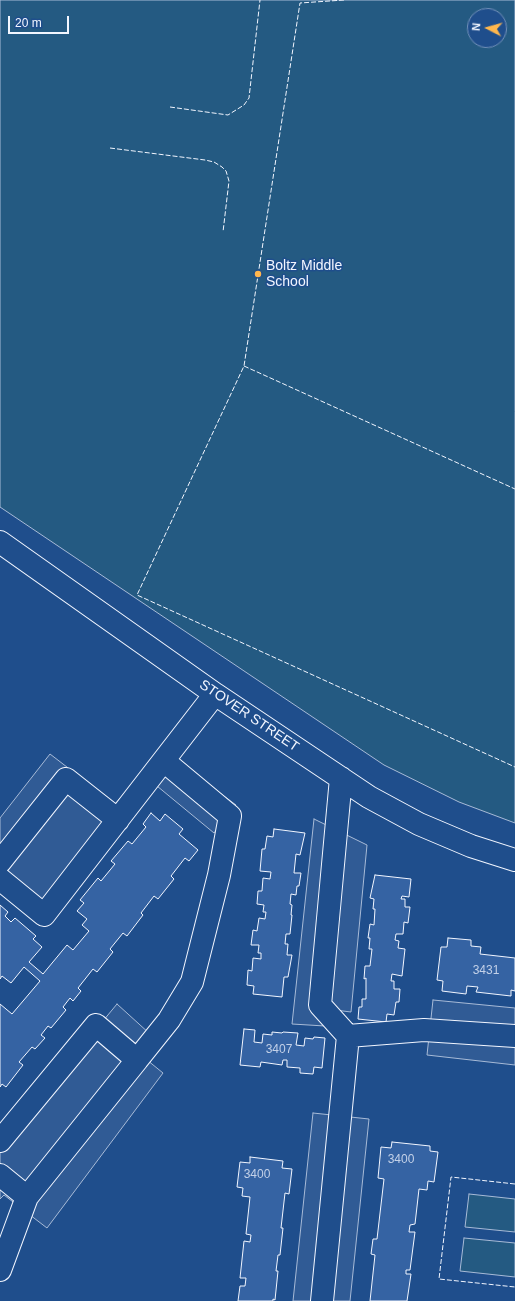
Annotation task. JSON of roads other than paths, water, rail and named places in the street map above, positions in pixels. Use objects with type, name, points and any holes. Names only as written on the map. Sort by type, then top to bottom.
[{"type":"street","name":"STOVER STREET","points":[[0,542],[215,694],[369,797],[419,824],[471,846],[515,860]]},
{"type":"street","points":[[0,879],[44,915],[215,694]]},
{"type":"street","points":[[0,1270],[27,1197],[169,1020],[192,982],[219,875],[230,816],[164,761]]},
{"type":"street","points":[[322,1301],[348,1036],[320,1005],[341,778]]},
{"type":"street","points":[[0,862],[66,779],[118,820]]},
{"type":"street","points":[[0,1141],[96,1025],[137,1060]]},
{"type":"street","points":[[348,1036],[424,1030],[515,1036]]},
{"type":"street","points":[[0,1175],[27,1197]]},
{"type":"place","name":"Boltz Middle School","points":[[258,274]]}]
